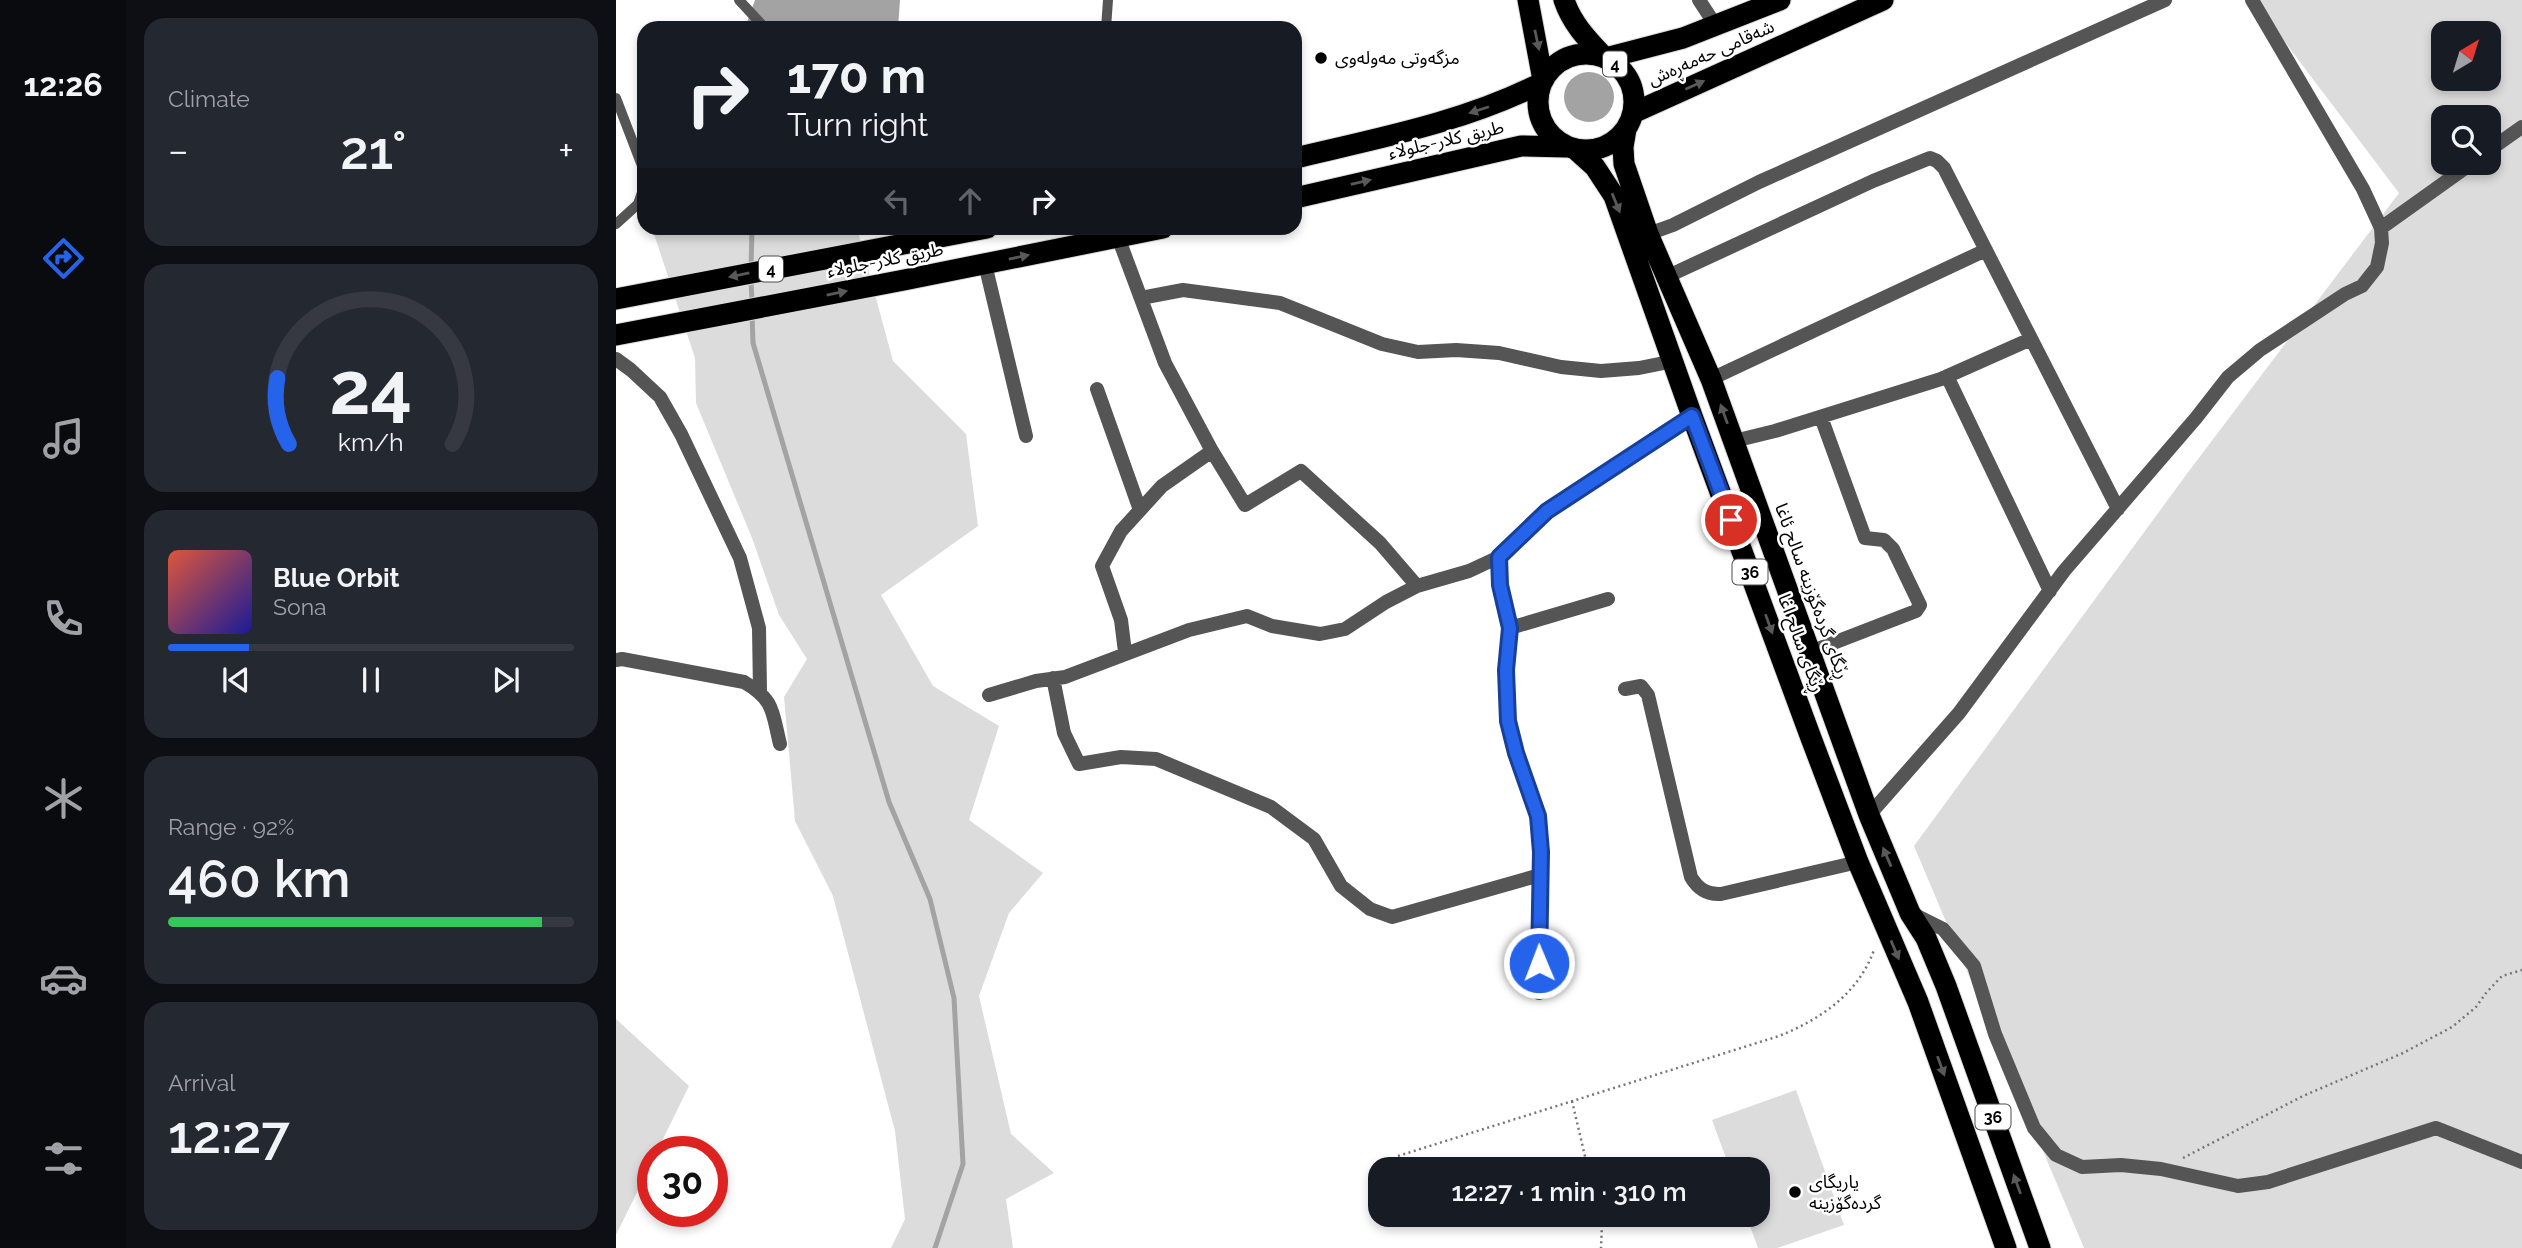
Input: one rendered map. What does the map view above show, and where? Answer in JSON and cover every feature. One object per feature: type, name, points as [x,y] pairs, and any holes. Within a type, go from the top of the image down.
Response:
[{"type":"highway","points":[[1528,0],[1542,81],[1538,95],[1541,120],[1556,140],[1572,148],[1599,149],[1609,144],[1630,121]]},
{"type":"highway","points":[[1564,0],[1569,15],[1581,32],[1605,58]]},
{"type":"highway","name":"شەقامی حەمەڕەش","points":[[1605,58],[1680,39],[1780,0]]},
{"type":"highway","name":"شەقامی حەمەڕەش","points":[[1630,121],[1883,0]]},
{"type":"highway","name":"4","points":[[1542,81],[1554,66],[1570,57],[1587,54],[1605,58],[1617,65],[1632,87],[1634,100],[1630,121]]},
{"type":"highway","name":"طريق كلار-جلولاء","points":[[1302,156],[1437,124],[1490,107],[1542,81]]},
{"type":"highway","name":"ڕێگای گردەگۆزینە سالح ئاغا","points":[[1630,121],[1623,147],[1624,164],[1648,234],[1711,379],[1869,816],[1910,913],[1926,938],[1946,986],[2040,1248]]},
{"type":"highway","name":"طريق كلار-جلولاء","points":[[1302,196],[1521,146],[1546,144],[1572,148]]},
{"type":"highway","name":"ڕێگای سالح اغا","points":[[1572,148],[1595,167],[1614,196],[1692,416],[1858,862],[1918,1002],[2006,1248]]},
{"type":"highway","name":"طريق كلار-جلولاء","points":[[616,299],[950,235]]},
{"type":"highway","name":"طريق كلار-جلولاء","points":[[616,335],[1128,235]]},
{"type":"highway","points":[[1884,924],[1910,913]]},
{"type":"street","points":[[1699,0],[1716,26]]},
{"type":"street","points":[[1648,234],[1673,225],[1759,183],[2165,0]]},
{"type":"street","points":[[1869,816],[1959,712],[2050,591],[2228,377],[2260,350],[2345,294],[2362,286],[2377,267],[2382,243],[2381,228],[2363,188],[2252,0]]},
{"type":"street","points":[[2501,142],[2522,127]]},
{"type":"street","points":[[1666,277],[1873,181],[1930,158],[1937,161],[1944,168],[2118,509]]},
{"type":"street","points":[[2381,228],[2455,175]]},
{"type":"street","points":[[1118,237],[1165,363],[1212,451],[1245,505],[1301,471],[1380,543],[1417,586]]},
{"type":"street","points":[[1711,379],[1986,250]]},
{"type":"street","points":[[985,264],[1026,436]]},
{"type":"street","points":[[1142,298],[1183,290],[1280,303],[1382,344],[1418,352],[1456,350],[1499,353],[1561,368],[1601,371],[1674,362]]},
{"type":"street","points":[[1734,441],[1821,417],[1947,376],[2031,339]]},
{"type":"street","points":[[616,359],[660,397],[681,434],[740,558],[759,628],[760,691]]},
{"type":"street","points":[[1947,376],[2050,591]]},
{"type":"street","points":[[1097,388],[1140,510]]},
{"type":"street","points":[[989,695],[1036,681],[1065,677],[1125,652],[1189,630],[1247,616],[1272,626],[1320,634],[1345,629],[1386,602],[1417,586],[1469,571],[1499,557],[1547,511],[1692,416]]},
{"type":"street","points":[[1810,652],[1916,611],[1920,605],[1893,549],[1884,540],[1865,538],[1821,417]]},
{"type":"street","points":[[1125,652],[1121,620],[1101,566],[1121,530],[1162,486],[1212,451]]},
{"type":"street","points":[[1499,557],[1500,585],[1510,628],[1506,670],[1508,721],[1538,816],[1539,993]]},
{"type":"street","points":[[1510,628],[1608,599]]},
{"type":"street","points":[[618,658],[744,682],[760,691],[769,701],[780,744]]},
{"type":"street","points":[[1053,678],[1064,733],[1080,764],[1121,757],[1156,759],[1271,807],[1314,839],[1341,886],[1370,909],[1392,917],[1540,875]]},
{"type":"street","points":[[1625,689],[1641,686],[1648,695],[1691,877],[1700,889],[1721,894],[1858,862]]},
{"type":"street","points":[[1910,913],[1943,929],[1974,966],[1995,1034],[2034,1128],[2056,1155],[2082,1167],[2121,1165],[2161,1169],[2238,1186],[2268,1182],[2436,1128],[2522,1162]]},
{"type":"lane","points":[[739,0],[758,21]]},
{"type":"lane","points":[[1106,21],[1108,0]]},
{"type":"lane","points":[[616,98],[637,153]]},
{"type":"lane","points":[[616,224],[637,205]]},
{"type":"path","points":[[1398,1156],[1779,1036],[1805,1025],[1829,1010],[1861,976],[1867,968],[1884,924]]},
{"type":"path","points":[[2161,1169],[2303,1096],[2403,1053],[2452,1027],[2476,1007],[2502,976],[2522,970]]},
{"type":"path","points":[[1572,1101],[1585,1157]]},
{"type":"path","points":[[1601,1248],[1602,1227]]},
{"type":"shaded area","points":[[755,0],[900,0],[898,21],[748,21]]},
{"type":"shaded area","points":[[2253,0],[2522,0],[2522,1248],[2084,1248],[1914,846],[2186,475],[2399,193]]},
{"type":"shaded area","points":[[1589,72],[1607,79],[1614,97],[1607,115],[1589,122],[1571,115],[1564,97],[1571,79]]},
{"type":"shaded area","points":[[654,235],[859,235],[893,361],[966,434],[978,526],[881,595],[933,686],[999,726],[969,820],[1043,873],[1009,913],[979,996],[1011,1134],[1054,1173],[1006,1199],[1013,1248],[891,1248],[905,1219],[895,1131],[833,896],[795,821],[784,697],[807,659],[779,615],[752,538],[696,403],[695,358]]},
{"type":"shaded area","points":[[616,1019],[689,1086],[664,1136],[637,1136],[637,1192],[616,1235]]},
{"type":"shaded area","name":"یاریگای گردەگۆزینە","points":[[1796,1090],[1844,1225],[1777,1248],[1758,1248],[1750,1227],[1770,1227],[1770,1157],[1726,1157],[1712,1120]]},
{"type":"waterway","points":[[751,269],[752,235]]},
{"type":"waterway","points":[[751,279],[752,304]]},
{"type":"waterway","points":[[752,314],[753,343],[889,802],[930,899],[954,998],[963,1164],[935,1248]]},
{"type":"place","name":"مزگەوتی مەولەوی","points":[[1321,58]]},
{"type":"place","name":"یاریگای گردەگۆزینە","points":[[1795,1192]]},
{"type":"route","points":[[1539,963],[1541,852],[1538,816],[1508,721],[1506,670],[1510,628],[1500,585],[1499,557],[1547,511],[1692,416],[1731,520]]}]
